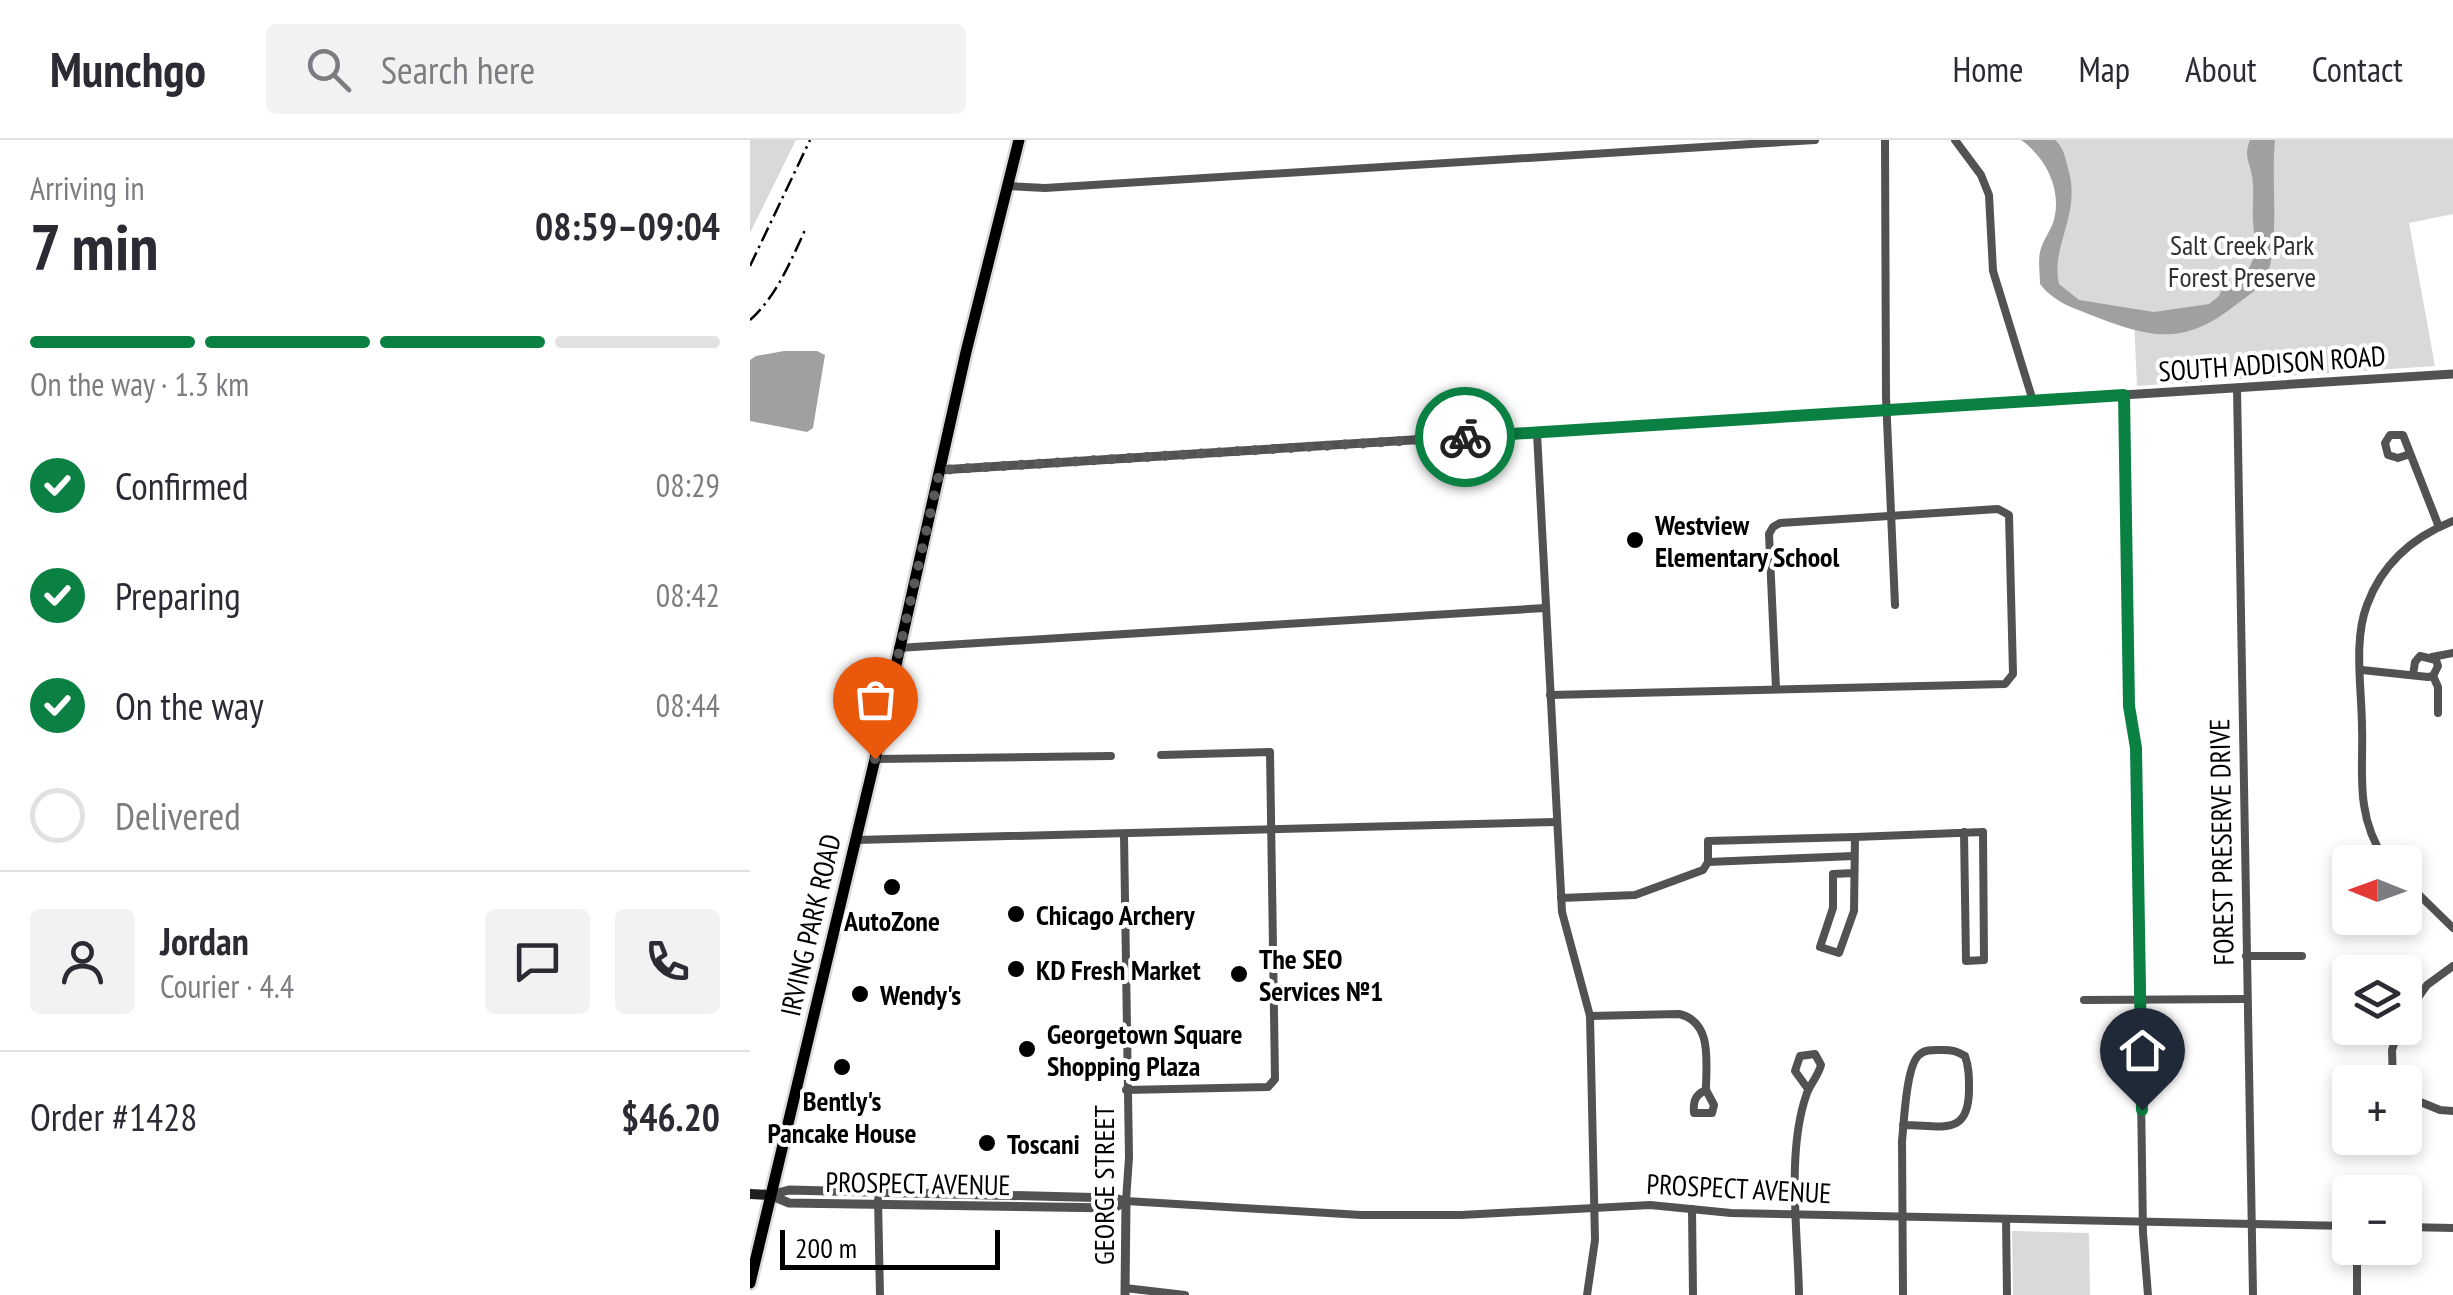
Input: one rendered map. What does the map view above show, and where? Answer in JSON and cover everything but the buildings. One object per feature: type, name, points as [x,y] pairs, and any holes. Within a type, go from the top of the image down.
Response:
[{"type":"main road","name":"IRVING PARK ROAD","points":[[750,1283],[1019,140]]},
{"type":"main road","name":"PROSPECT AVENUE","points":[[750,1194],[770,1195]]},
{"type":"street","points":[[1006,186],[1034,188],[1815,140]]},
{"type":"street","points":[[1884,140],[1886,411],[1894,605]]},
{"type":"street","points":[[1956,140],[1981,175],[1989,194],[1996,283],[2033,400]]},
{"type":"street","name":"SOUTH ADDISON ROAD","points":[[940,470],[2453,374]]},
{"type":"street","name":"FOREST PRESERVE DRIVE","points":[[2236,388],[2253,1295]]},
{"type":"street","points":[[2124,395],[2129,706],[2136,748],[2143,1222],[2148,1295]]},
{"type":"street","points":[[1538,433],[1562,912],[1590,1016],[1595,1240],[1587,1295]]},
{"type":"street","points":[[2410,454],[2438,527]]},
{"type":"street","points":[[1550,695],[1776,690],[2006,684],[2012,666],[2011,526],[2006,511],[1773,526],[1770,534],[1776,690]]},
{"type":"street","points":[[2376,845],[2364,804],[2364,615],[2376,586],[2395,558],[2438,527],[2453,521]]},
{"type":"street","points":[[898,648],[1545,608]]},
{"type":"street","points":[[2414,675],[2420,656],[2453,654]]},
{"type":"street","points":[[2432,656],[2438,666],[2434,676],[2438,713]]},
{"type":"street","points":[[2362,670],[2434,676]]},
{"type":"street","points":[[1126,1090],[1273,1084],[1270,752],[1160,754]]},
{"type":"street","points":[[875,759],[1111,756]]},
{"type":"street","points":[[856,840],[1556,822]]},
{"type":"street","points":[[1561,898],[1635,896],[1703,870],[1708,862],[1708,841],[1855,837],[1964,832],[1983,832],[1984,960],[1966,961],[1964,832]]},
{"type":"street","name":"GEORGE STREET","points":[[1124,835],[1129,1158],[1125,1292]]},
{"type":"street","points":[[1854,873],[1833,874],[1833,908],[1820,946],[1839,954],[1854,911],[1855,837]]},
{"type":"street","points":[[1708,862],[1854,856]]},
{"type":"street","points":[[2422,898],[2453,928]]},
{"type":"street","points":[[2246,956],[2302,956]]},
{"type":"street","points":[[2422,992],[2453,966]]},
{"type":"street","points":[[2084,1000],[2245,999]]},
{"type":"street","points":[[1590,1016],[1691,1017],[1704,1033],[1706,1090]]},
{"type":"street","points":[[1903,1126],[1954,1124],[1964,1119],[1968,1108],[1965,1056],[1951,1050],[1930,1050],[1918,1055],[1908,1088],[1903,1126],[1904,1295]]},
{"type":"street","points":[[1798,1295],[1800,1130],[1808,1090],[1818,1078],[1821,1065],[1816,1054],[1800,1056],[1795,1071],[1808,1090]]},
{"type":"street","points":[[2422,1104],[2453,1110]]},
{"type":"street","name":"PROSPECT AVENUE","points":[[770,1195],[789,1190],[1114,1198],[1126,1202],[1361,1215],[1595,1210],[1650,1205],[1902,1218],[2332,1226]]},
{"type":"street","points":[[877,1193],[880,1295]]},
{"type":"street","name":"PROSPECT AVENUE","points":[[770,1195],[789,1203],[879,1205],[1114,1208],[1126,1202]]},
{"type":"street","points":[[1692,1209],[1692,1295]]},
{"type":"street","points":[[2006,1219],[2007,1295]]},
{"type":"street","points":[[2422,1227],[2453,1228]]},
{"type":"street","points":[[2357,1265],[2357,1295]]},
{"type":"street","points":[[1125,1292],[1185,1295]]},
{"type":"green space","points":[[750,140],[796,140],[750,233]]},
{"type":"green space","name":"Salt Creek Park Forest Preserve","points":[[2037,140],[2453,140],[2453,214],[2409,223],[2435,366],[2137,386],[2134,320],[2066,300],[2049,273],[2065,189]]},
{"type":"green space","points":[[2012,1231],[2089,1233],[2090,1295],[2013,1295]]},
{"type":"shaded area","points":[[2021,140],[2055,140],[2066,160],[2071,201],[2059,256],[2059,284],[2079,300],[2154,312],[2209,304],[2223,286],[2249,268],[2254,242],[2253,183],[2247,148],[2250,140],[2275,140],[2274,240],[2263,282],[2215,320],[2180,333],[2130,329],[2063,303],[2040,284],[2040,252],[2056,211],[2054,188],[2045,166]]},
{"type":"shaded area","points":[[784,351],[817,351],[825,355],[813,428],[807,432],[750,421],[750,360]]},
{"type":"railway","points":[[750,266],[810,140]]},
{"type":"railway","points":[[750,320],[776,289],[806,228]]},
{"type":"way so far","points":[[875,759],[940,470],[1465,437]]},
{"type":"place","name":"Westview Elementary School","points":[[1635,540]]},
{"type":"place","name":"AutoZone","points":[[892,887]]},
{"type":"place","name":"Chicago Archery","points":[[1016,914]]},
{"type":"place","name":"KD Fresh Market","points":[[1016,969]]},
{"type":"place","name":"The SEO Services №1","points":[[1239,974]]},
{"type":"place","name":"Wendy's","points":[[860,994]]},
{"type":"place","name":"Georgetown Square Shopping Plaza","points":[[1027,1049]]},
{"type":"place","name":"Bently's Pancake House","points":[[842,1067]]},
{"type":"place","name":"Toscani","points":[[987,1143]]},
{"type":"route","points":[[1465,437],[2124,395],[2129,706],[2136,748],[2142,1110]]}]
